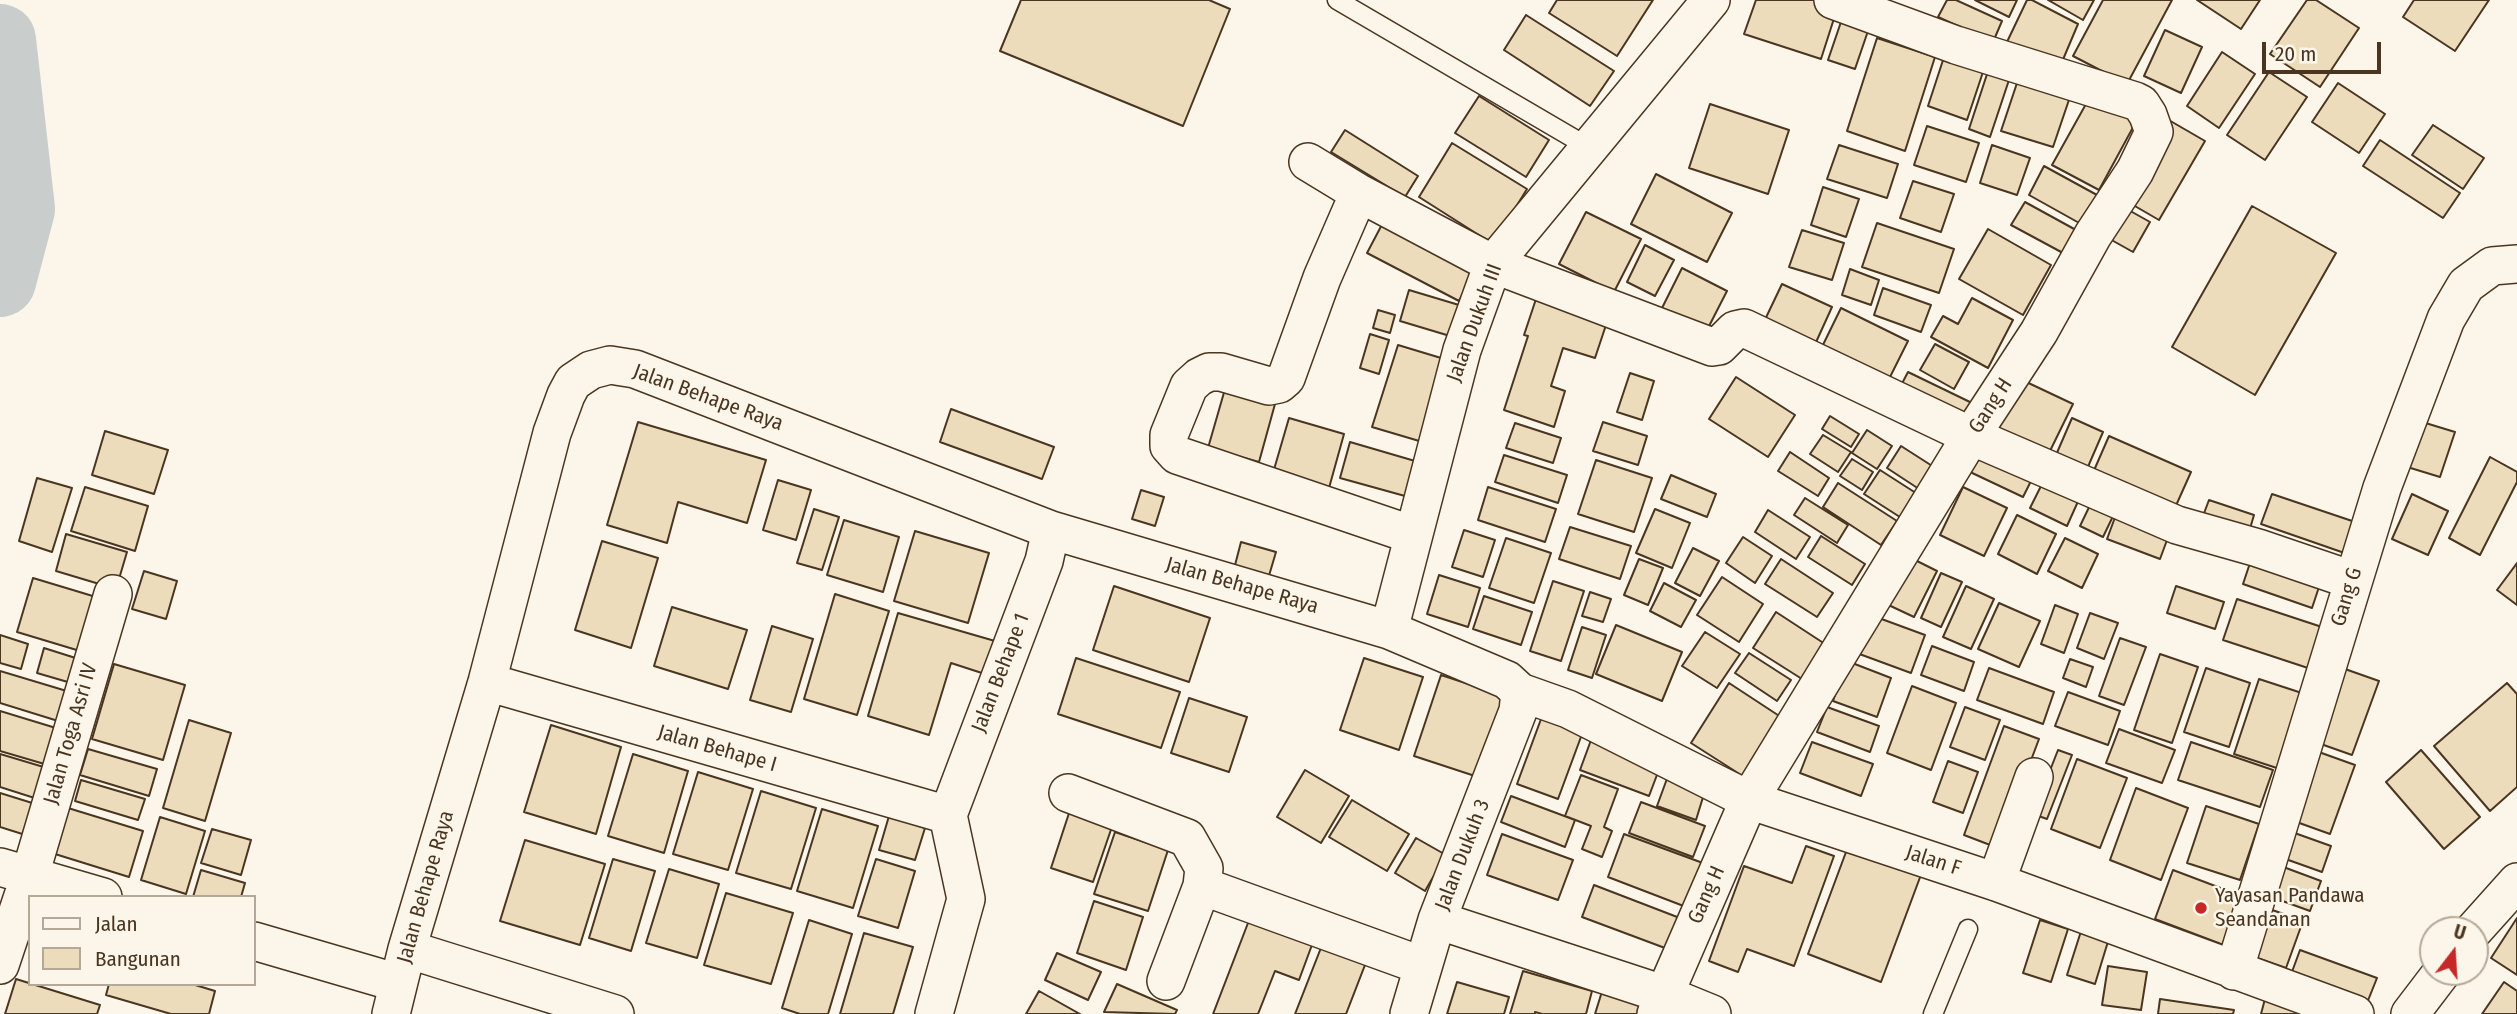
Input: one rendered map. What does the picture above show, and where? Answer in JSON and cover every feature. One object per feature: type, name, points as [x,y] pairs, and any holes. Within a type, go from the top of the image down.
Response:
[{"type":"street","name":"Jalan Dukuh III","points":[[1389,630],[1462,350],[1493,264],[1711,0]]},
{"type":"street","name":"Gang H","points":[[1660,1004],[1749,800],[1971,436],[2039,332],[2092,235],[2135,170],[2154,132],[2141,104],[1956,45],[1833,0]]},
{"type":"street","points":[[1308,162],[1359,193],[1493,264],[1712,347],[1719,346],[1735,330],[1744,328],[1971,436],[2177,525],[2258,548],[2352,580]]},
{"type":"street","points":[[1359,193],[1322,278],[1286,378],[1279,384],[1269,386],[1221,372],[1209,372],[1199,377],[1189,386],[1169,435],[1169,446],[1177,455],[1413,535]]},
{"type":"street","name":"Gang G","points":[[2234,971],[2352,580],[2382,488],[2446,319],[2466,285],[2492,267],[2517,264]]},
{"type":"street","name":"Jalan Behape Raya","points":[[399,982],[487,682],[552,433],[573,382],[591,370],[610,365],[635,369],[1051,530],[1389,630]]},
{"type":"street","name":"Jalan Behape 1","points":[[948,815],[1044,561],[1051,530]]},
{"type":"street","name":"Jalan Toga Asri IV","points":[[0,965],[15,871],[113,594]]},
{"type":"street","points":[[1389,630],[1507,680],[1520,692]]},
{"type":"street","name":"Jalan Behape I","points":[[487,682],[948,815]]},
{"type":"street","name":"Jalan F","points":[[1520,692],[1568,709],[1749,800],[1996,883],[2355,1014]]},
{"type":"street","name":"Jalan Dukuh 3","points":[[1520,692],[1518,711],[1437,920],[1660,1004],[1712,1014]]},
{"type":"street","points":[[1996,883],[2034,777]]},
{"type":"street","points":[[1068,793],[1186,838],[1204,868],[1202,886],[1166,981]]},
{"type":"street","points":[[934,1014],[966,899],[948,815]]},
{"type":"street","points":[[15,871],[96,895]]},
{"type":"street","points":[[2487,916],[2517,882]]},
{"type":"street","points":[[1202,886],[1423,966]]},
{"type":"street","points":[[1409,1014],[1437,920]]},
{"type":"street","points":[[256,942],[399,982],[615,1014]]},
{"type":"street","points":[[2420,1010],[2434,986]]},
{"type":"lane","points":[[1337,0],[1590,148]]},
{"type":"lane","points":[[1933,1014],[1968,929]]},
{"type":"building","points":[[1021,0],[1209,0],[1230,9],[1183,126],[1000,51]]},
{"type":"building","points":[[1557,0],[1653,0],[1617,56],[1549,13]]},
{"type":"building","points":[[1756,0],[1819,0],[1838,6],[1821,59],[1744,34]]},
{"type":"building","points":[[1947,0],[1956,0],[2002,21],[1993,42],[1938,17]]},
{"type":"building","points":[[1975,0],[2017,0],[2009,17]]},
{"type":"building","points":[[2027,0],[2032,0],[2078,24],[2059,69],[2006,44]]},
{"type":"building","points":[[2048,0],[2094,0],[2083,20]]},
{"type":"building","points":[[2103,0],[2172,0],[2127,84],[2073,56]]},
{"type":"building","points":[[2197,0],[2260,0],[2241,29]]},
{"type":"building","points":[[2307,0],[2316,0],[2359,28],[2320,87],[2270,54]]},
{"type":"building","points":[[2414,0],[2489,0],[2455,51],[2403,17]]},
{"type":"building","points":[[1526,15],[1614,71],[1590,106],[1504,50]]},
{"type":"building","points":[[1842,19],[1869,28],[1855,69],[1828,60]]},
{"type":"building","points":[[2165,30],[2202,47],[2181,93],[2144,76]]},
{"type":"building","points":[[1877,38],[1935,57],[1905,151],[1847,131]]},
{"type":"building","points":[[1946,51],[1986,63],[1967,120],[1928,106]]},
{"type":"building","points":[[2222,52],[2255,74],[2219,128],[2187,106]]},
{"type":"building","points":[[1990,65],[2012,71],[1990,137],[1969,129]]},
{"type":"building","points":[[2021,71],[2073,88],[2053,147],[2001,131]]},
{"type":"building","points":[[2269,72],[2307,97],[2265,160],[2227,135]]},
{"type":"building","points":[[2338,83],[2385,114],[2359,153],[2312,122]]},
{"type":"building","points":[[2091,95],[2137,120],[2099,190],[2052,165]]},
{"type":"building","points":[[1479,96],[1549,140],[1526,177],[1455,133]]},
{"type":"building","points":[[1710,104],[1789,130],[1768,194],[1689,168]]},
{"type":"building","points":[[2167,119],[2205,141],[2159,220],[2121,198]]},
{"type":"building","points":[[2433,125],[2484,158],[2463,189],[2412,155]]},
{"type":"building","points":[[1927,126],[1979,143],[1966,182],[1914,165]]},
{"type":"building","points":[[1345,130],[1418,176],[1405,197],[1331,152]]},
{"type":"building","points":[[2380,140],[2460,193],[2443,218],[2363,166]]},
{"type":"building","points":[[1452,143],[1527,189],[1493,244],[1419,197]]},
{"type":"building","points":[[1839,145],[1898,164],[1887,198],[1827,179]]},
{"type":"building","points":[[1992,145],[2030,158],[2017,195],[1980,183]]},
{"type":"building","points":[[2044,166],[2097,195],[2081,224],[2029,195]]},
{"type":"building","points":[[1656,174],[1732,213],[1707,262],[1631,224]]},
{"type":"building","points":[[1913,181],[1954,194],[1941,232],[1900,218]]},
{"type":"building","points":[[1823,187],[1859,199],[1846,237],[1811,225]]},
{"type":"building","points":[[2025,202],[2076,230],[2063,253],[2011,225]]},
{"type":"building","points":[[2116,203],[2150,222],[2133,252],[2099,233]]},
{"type":"building","points":[[2252,206],[2336,253],[2255,395],[2172,347]]},
{"type":"building","points":[[1586,212],[1641,239],[1614,292],[1559,264]]},
{"type":"building","points":[[1387,215],[1479,263],[1459,301],[1367,253]]},
{"type":"building","points":[[1877,223],[1954,249],[1939,293],[1862,267]]},
{"type":"building","points":[[1988,229],[2051,265],[2023,315],[1959,279]]},
{"type":"building","points":[[1802,230],[1844,243],[1832,280],[1789,267]]},
{"type":"building","points":[[1645,245],[1674,260],[1655,296],[1627,282]]},
{"type":"building","points":[[1682,268],[1727,291],[1706,332],[1661,310]]},
{"type":"building","points":[[1850,269],[1879,280],[1871,305],[1842,295]]},
{"type":"building","points":[[1782,284],[1832,307],[1812,351],[1761,328]]},
{"type":"building","points":[[1883,288],[1931,305],[1921,332],[1874,315]]},
{"type":"building","points":[[1409,290],[1459,305],[1450,336],[1400,321]]},
{"type":"building","points":[[1972,298],[2013,320],[1988,368],[1931,337],[1943,316],[1958,324]]},
{"type":"building","points":[[1536,299],[1607,322],[1595,358],[1563,348],[1551,386],[1565,391],[1554,427],[1504,410],[1528,336],[1524,335]]},
{"type":"building","points":[[1841,308],[1908,341],[1886,385],[1819,353]]},
{"type":"building","points":[[1378,310],[1395,315],[1390,333],[1373,328]]},
{"type":"building","points":[[1370,334],[1389,340],[1379,374],[1360,368]]},
{"type":"building","points":[[1935,344],[1969,362],[1954,389],[1920,370]]},
{"type":"building","points":[[1398,345],[1451,361],[1426,443],[1372,427]]},
{"type":"building","points":[[1908,372],[1972,403],[1960,427],[1896,395]]},
{"type":"building","points":[[1630,373],[1654,381],[1642,420],[1617,412]]},
{"type":"building","points":[[1736,377],[1795,415],[1768,457],[1709,419]]},
{"type":"building","points":[[2020,379],[2073,404],[2049,453],[1996,427]]},
{"type":"building","points":[[1225,389],[1275,404],[1259,462],[1208,448]]},
{"type":"building","points":[[951,409],[1054,447],[1042,479],[940,442]]},
{"type":"building","points":[[1830,416],[1859,434],[1851,447],[1822,429]]},
{"type":"building","points":[[1289,418],[1344,434],[1329,488],[1273,473]]},
{"type":"building","points":[[2072,418],[2103,432],[2087,469],[2056,455]]},
{"type":"building","points":[[2419,421],[2455,432],[2440,477],[2404,466]]},
{"type":"building","points":[[638,422],[766,460],[747,523],[678,502],[667,543],[607,525]]},
{"type":"building","points":[[1603,422],[1647,436],[1638,465],[1593,451]]},
{"type":"building","points":[[1515,423],[1561,438],[1553,463],[1506,448]]},
{"type":"building","points":[[1867,430],[1892,446],[1877,469],[1852,453]]},
{"type":"building","points":[[105,431],[168,450],[154,494],[92,475]]},
{"type":"building","points":[[1823,435],[1851,452],[1838,472],[1810,454]]},
{"type":"building","points":[[2109,436],[2191,472],[2174,510],[2092,475]]},
{"type":"building","points":[[1350,442],[1415,461],[1405,496],[1340,478]]},
{"type":"building","points":[[1981,445],[2036,471],[2023,497],[1968,471]]},
{"type":"building","points":[[1901,446],[1937,469],[1922,491],[1887,468]]},
{"type":"building","points":[[1790,452],[1829,478],[1818,496],[1778,471]]},
{"type":"building","points":[[1504,455],[1567,475],[1558,503],[1495,482]]},
{"type":"building","points":[[2490,457],[2517,472],[2517,482],[2480,555],[2449,538]]},
{"type":"building","points":[[1852,459],[1873,472],[1862,490],[1840,476]]},
{"type":"building","points":[[1596,460],[1652,478],[1634,532],[1578,514]]},
{"type":"building","points":[[1880,470],[1919,495],[1903,519],[1864,494]]},
{"type":"building","points":[[1671,475],[1716,494],[1707,517],[1661,499]]},
{"type":"building","points":[[37,478],[72,488],[52,552],[19,541]]},
{"type":"building","points":[[778,480],[811,490],[796,540],[763,530]]},
{"type":"building","points":[[2044,480],[2080,497],[2067,526],[2030,508]]},
{"type":"building","points":[[1838,483],[1897,521],[1881,545],[1823,507]]},
{"type":"building","points":[[85,487],[148,506],[135,551],[71,531]]},
{"type":"building","points":[[1488,487],[1556,509],[1545,542],[1478,520]]},
{"type":"building","points":[[1963,487],[2007,508],[1984,556],[1940,535]]},
{"type":"building","points":[[1141,490],[1164,497],[1155,526],[1132,519]]},
{"type":"building","points":[[2272,494],[2367,526],[2356,557],[2261,524]]},
{"type":"building","points":[[2412,494],[2448,511],[2428,555],[2392,539]]},
{"type":"building","points":[[1805,498],[1848,525],[1837,543],[1794,515]]},
{"type":"building","points":[[2093,499],[2116,510],[2103,537],[2080,526]]},
{"type":"building","points":[[2209,500],[2254,515],[2249,532],[2203,516]]},
{"type":"building","points":[[814,509],[839,517],[822,570],[797,563]]},
{"type":"building","points":[[1655,509],[1690,523],[1672,568],[1636,553]]},
{"type":"building","points":[[1768,510],[1810,537],[1796,559],[1755,532]]},
{"type":"building","points":[[2117,512],[2170,532],[2160,559],[2107,539]]},
{"type":"building","points":[[2017,515],[2056,534],[2037,574],[1998,554]]},
{"type":"building","points":[[844,520],[899,537],[883,592],[827,575]]},
{"type":"building","points":[[1570,527],[1631,546],[1620,579],[1559,559]]},
{"type":"building","points":[[1464,530],[1495,540],[1483,577],[1452,567]]},
{"type":"building","points":[[915,531],[989,553],[968,623],[894,601]]},
{"type":"building","points":[[66,534],[127,552],[116,589],[56,571]]},
{"type":"building","points":[[1821,536],[1865,564],[1852,585],[1808,557]]},
{"type":"building","points":[[1743,537],[1772,556],[1755,583],[1726,563]]},
{"type":"building","points":[[1506,538],[1551,553],[1534,603],[1489,588]]},
{"type":"building","points":[[2065,538],[2098,554],[2082,588],[2048,571]]},
{"type":"building","points":[[602,541],[658,558],[631,648],[575,630]]},
{"type":"building","points":[[1241,542],[1276,552],[1268,579],[1234,569]]},
{"type":"building","points":[[1693,548],[1719,561],[1700,596],[1675,583]]},
{"type":"building","points":[[1903,554],[1937,571],[1914,617],[1880,601]]},
{"type":"building","points":[[2253,554],[2322,578],[2312,608],[2243,584]]},
{"type":"building","points":[[1639,559],[1663,568],[1648,605],[1624,595]]},
{"type":"building","points":[[1781,559],[1833,593],[1817,617],[1765,584]]},
{"type":"building","points":[[2517,563],[2517,605],[2497,590]]},
{"type":"building","points":[[144,571],[177,581],[166,619],[132,609]]},
{"type":"building","points":[[1941,573],[1962,582],[1941,627],[1921,618]]},
{"type":"building","points":[[1439,575],[1480,588],[1468,627],[1427,614]]},
{"type":"building","points":[[1722,577],[1763,604],[1739,642],[1697,615]]},
{"type":"building","points":[[33,578],[106,600],[90,654],[17,632]]},
{"type":"building","points":[[1553,581],[1584,591],[1561,661],[1530,651]]},
{"type":"building","points":[[1664,583],[1696,600],[1681,627],[1650,611]]},
{"type":"building","points":[[1114,586],[1210,618],[1189,682],[1093,650]]},
{"type":"building","points":[[1966,586],[1994,599],[1971,649],[1943,637]]},
{"type":"building","points":[[2176,586],[2224,602],[2215,629],[2167,613]]},
{"type":"building","points":[[1590,592],[1611,599],[1603,622],[1582,616]]},
{"type":"building","points":[[835,594],[889,611],[857,715],[804,699]]},
{"type":"building","points":[[1484,596],[1532,612],[1521,645],[1473,629]]},
{"type":"building","points":[[2237,599],[2328,629],[2314,670],[2223,640]]},
{"type":"building","points":[[1999,603],[2040,621],[2019,667],[1978,649]]},
{"type":"building","points":[[2055,605],[2078,614],[2064,653],[2041,644]]},
{"type":"building","points":[[672,607],[747,630],[728,689],[654,666]]},
{"type":"building","points":[[1776,612],[1825,644],[1802,679],[1753,648]]},
{"type":"building","points":[[898,613],[995,641],[985,674],[951,663],[929,735],[868,716]]},
{"type":"building","points":[[2090,613],[2118,623],[2104,659],[2077,648]]},
{"type":"building","points":[[1868,614],[1925,635],[1911,673],[1854,652]]},
{"type":"building","points":[[1616,625],[1682,652],[1662,701],[1596,674]]},
{"type":"building","points":[[772,626],[813,639],[791,712],[750,700]]},
{"type":"building","points":[[1582,627],[1606,635],[1592,678],[1568,670]]},
{"type":"building","points":[[1705,632],[1740,654],[1717,688],[1682,666]]},
{"type":"building","points":[[0,635],[28,644],[21,669],[0,663]]},
{"type":"building","points":[[2120,638],[2146,647],[2124,705],[2099,696]]},
{"type":"building","points":[[1932,646],[1974,662],[1964,691],[1921,675]]},
{"type":"building","points":[[44,648],[85,661],[78,685],[37,673]]},
{"type":"building","points":[[1749,653],[1791,680],[1777,701],[1735,673]]},
{"type":"building","points":[[2160,654],[2198,667],[2172,743],[2134,730]]},
{"type":"building","points":[[1076,658],[1180,692],[1161,748],[1058,714]]},
{"type":"building","points":[[1364,658],[1423,677],[1399,750],[1340,730]]},
{"type":"building","points":[[2070,659],[2093,667],[2086,687],[2063,678]]},
{"type":"building","points":[[1847,661],[1891,678],[1877,717],[1833,701]]},
{"type":"building","points":[[114,664],[185,685],[163,760],[92,739]]},
{"type":"building","points":[[1989,668],[2054,692],[2043,724],[1977,700]]},
{"type":"building","points":[[2206,668],[2250,683],[2229,747],[2184,732]]},
{"type":"building","points":[[2345,669],[2379,681],[2352,755],[2318,743]]},
{"type":"building","points":[[0,671],[80,695],[71,725],[0,703]]},
{"type":"building","points":[[1441,675],[1505,696],[1478,777],[1414,756]]},
{"type":"building","points":[[2259,679],[2311,696],[2286,771],[2234,754]]},
{"type":"building","points":[[1729,683],[1790,723],[1752,782],[1691,743]]},
{"type":"building","points":[[2507,683],[2517,694],[2517,787],[2490,811],[2434,746]]},
{"type":"building","points":[[1912,686],[1956,703],[1931,770],[1887,753]]},
{"type":"building","points":[[2068,692],[2120,711],[2108,745],[2055,726]]},
{"type":"building","points":[[1189,698],[1247,717],[1229,772],[1171,753]]},
{"type":"building","points":[[1827,707],[1879,726],[1870,752],[1817,732]]},
{"type":"building","points":[[1965,707],[2000,720],[1985,760],[1950,747]]},
{"type":"building","points":[[0,711],[69,732],[58,768],[0,751]]},
{"type":"building","points":[[1544,711],[1585,726],[1558,799],[1517,784]]},
{"type":"building","points":[[189,720],[231,733],[205,821],[163,808]]},
{"type":"building","points":[[551,725],[621,747],[596,834],[524,812]]},
{"type":"building","points":[[2004,726],[2039,739],[1998,848],[1964,835]]},
{"type":"building","points":[[2119,729],[2175,750],[2162,783],[2106,763]]},
{"type":"building","points":[[1594,732],[1663,759],[1649,796],[1580,770]]},
{"type":"building","points":[[1812,742],[1873,764],[1861,796],[1800,773]]},
{"type":"building","points":[[2191,742],[2273,770],[2260,807],[2178,780]]},
{"type":"building","points":[[88,749],[157,769],[149,796],[80,775]]},
{"type":"building","points":[[2058,750],[2072,755],[2047,819],[2033,814]]},
{"type":"building","points":[[2421,750],[2480,817],[2444,849],[2386,782]]},
{"type":"building","points":[[2316,751],[2355,765],[2330,834],[2291,820]]},
{"type":"building","points":[[0,754],[57,771],[47,802],[0,787]]},
{"type":"building","points":[[633,754],[688,771],[664,853],[608,836]]},
{"type":"building","points":[[2077,759],[2127,778],[2100,848],[2051,829]]},
{"type":"building","points":[[1948,761],[1978,772],[1963,813],[1933,802]]},
{"type":"building","points":[[1672,765],[1708,781],[1696,820],[1657,806]]},
{"type":"building","points":[[1305,770],[1349,796],[1321,843],[1277,817]]},
{"type":"building","points":[[698,772],[753,789],[728,870],[673,854]]},
{"type":"building","points":[[1581,775],[1618,789],[1604,827],[1612,831],[1602,857],[1582,849],[1591,826],[1565,816]]},
{"type":"building","points":[[81,780],[145,799],[138,820],[75,801]]},
{"type":"building","points":[[2136,788],[2188,808],[2161,880],[2110,860]]},
{"type":"building","points":[[761,791],[816,808],[791,889],[736,873]]},
{"type":"building","points":[[0,793],[45,807],[35,838],[0,827]]},
{"type":"building","points":[[1511,796],[1575,820],[1565,847],[1501,822]]},
{"type":"building","points":[[1352,800],[1409,834],[1387,871],[1329,837]]},
{"type":"building","points":[[1641,802],[1705,826],[1693,857],[1629,833]]},
{"type":"building","points":[[1072,804],[1115,818],[1093,882],[1051,868]]},
{"type":"building","points":[[2206,806],[2259,824],[2240,880],[2187,863]]},
{"type":"building","points":[[68,808],[143,831],[129,877],[55,854]]},
{"type":"building","points":[[822,809],[878,826],[853,908],[797,891]]},
{"type":"building","points":[[889,816],[925,828],[915,860],[879,850]]},
{"type":"building","points":[[160,817],[205,831],[186,894],[141,880]]},
{"type":"building","points":[[212,829],[251,840],[241,875],[201,863]]},
{"type":"building","points":[[2289,831],[2331,846],[2322,872],[2280,857]]},
{"type":"building","points":[[1115,832],[1168,850],[1148,911],[1094,894]]},
{"type":"building","points":[[1502,834],[1573,860],[1558,900],[1487,875]]},
{"type":"building","points":[[1624,834],[1711,866],[1694,910],[1608,877]]},
{"type":"building","points":[[1416,838],[1446,855],[1425,891],[1395,873]]},
{"type":"building","points":[[525,840],[605,864],[580,945],[500,921]]},
{"type":"building","points":[[1849,844],[1922,872],[1881,982],[1808,954]]},
{"type":"building","points":[[1806,846],[1834,856],[1794,966],[1747,949],[1738,972],[1709,961],[1744,866],[1792,883]]},
{"type":"building","points":[[613,859],[655,871],[631,951],[589,938]]},
{"type":"building","points":[[876,859],[915,871],[898,928],[858,916]]},
{"type":"building","points":[[2278,865],[2321,881],[2310,911],[2266,895]]},
{"type":"building","points":[[669,869],[719,884],[697,958],[646,943]]},
{"type":"building","points":[[201,870],[245,883],[242,895],[194,895]]},
{"type":"building","name":"Yayasan Pandawa Seandanan","points":[[2173,870],[2247,898],[2229,947],[2155,919]]},
{"type":"building","points":[[1594,885],[1685,920],[1673,951],[1582,917]]},
{"type":"building","points":[[726,893],[793,913],[771,984],[704,965]]},
{"type":"building","points":[[1094,901],[1143,917],[1126,970],[1077,953]]},
{"type":"building","points":[[2264,907],[2303,921],[2286,968],[2246,954]]},
{"type":"building","points":[[1253,910],[1316,934],[1299,980],[1275,971],[1258,1014],[1213,1014]]},
{"type":"building","points":[[2517,918],[2517,975],[2491,958]]},
{"type":"building","points":[[809,920],[852,934],[828,1014],[800,1014],[782,1008]]},
{"type":"building","points":[[2040,920],[2068,929],[2051,982],[2023,973]]},
{"type":"building","points":[[2083,925],[2110,935],[2095,984],[2067,975]]},
{"type":"building","points":[[864,933],[913,947],[893,1014],[840,1014]]},
{"type":"building","points":[[1326,935],[1370,952],[1346,1014],[1295,1014]]},
{"type":"building","points":[[2300,950],[2377,978],[2365,1008],[2289,980]]},
{"type":"building","points":[[1057,953],[1101,972],[1088,1000],[1045,980]]},
{"type":"building","points":[[2108,966],[2147,972],[2141,1010],[2102,1005]]},
{"type":"building","points":[[1523,971],[1592,991],[1586,1014],[1510,1014]]},
{"type":"building","points":[[16,979],[28,983],[28,986],[39,986],[100,1005],[97,1014],[5,1014]]},
{"type":"building","points":[[1457,982],[1509,997],[1504,1014],[1447,1014]]},
{"type":"building","points":[[2504,982],[2517,991],[2517,1014],[2482,1014]]},
{"type":"building","points":[[1117,984],[1177,1010],[1175,1014],[1104,1012]]},
{"type":"building","points":[[1604,985],[1656,1001],[1652,1014],[1595,1014]]},
{"type":"building","points":[[108,986],[199,986],[215,991],[209,1014],[171,1014],[106,995]]},
{"type":"building","points":[[1039,991],[1080,1014],[1026,1014]]},
{"type":"building","points":[[2266,995],[2298,1005],[2296,1014],[2261,1014]]},
{"type":"building","points":[[2160,999],[2234,1010],[2233,1014],[2158,1014]]},
{"type":"waterway","points":[[0,40],[19,209],[0,281]]},
{"type":"place","name":"Yayasan Pandawa Seandanan","points":[[2201,908]]}]
